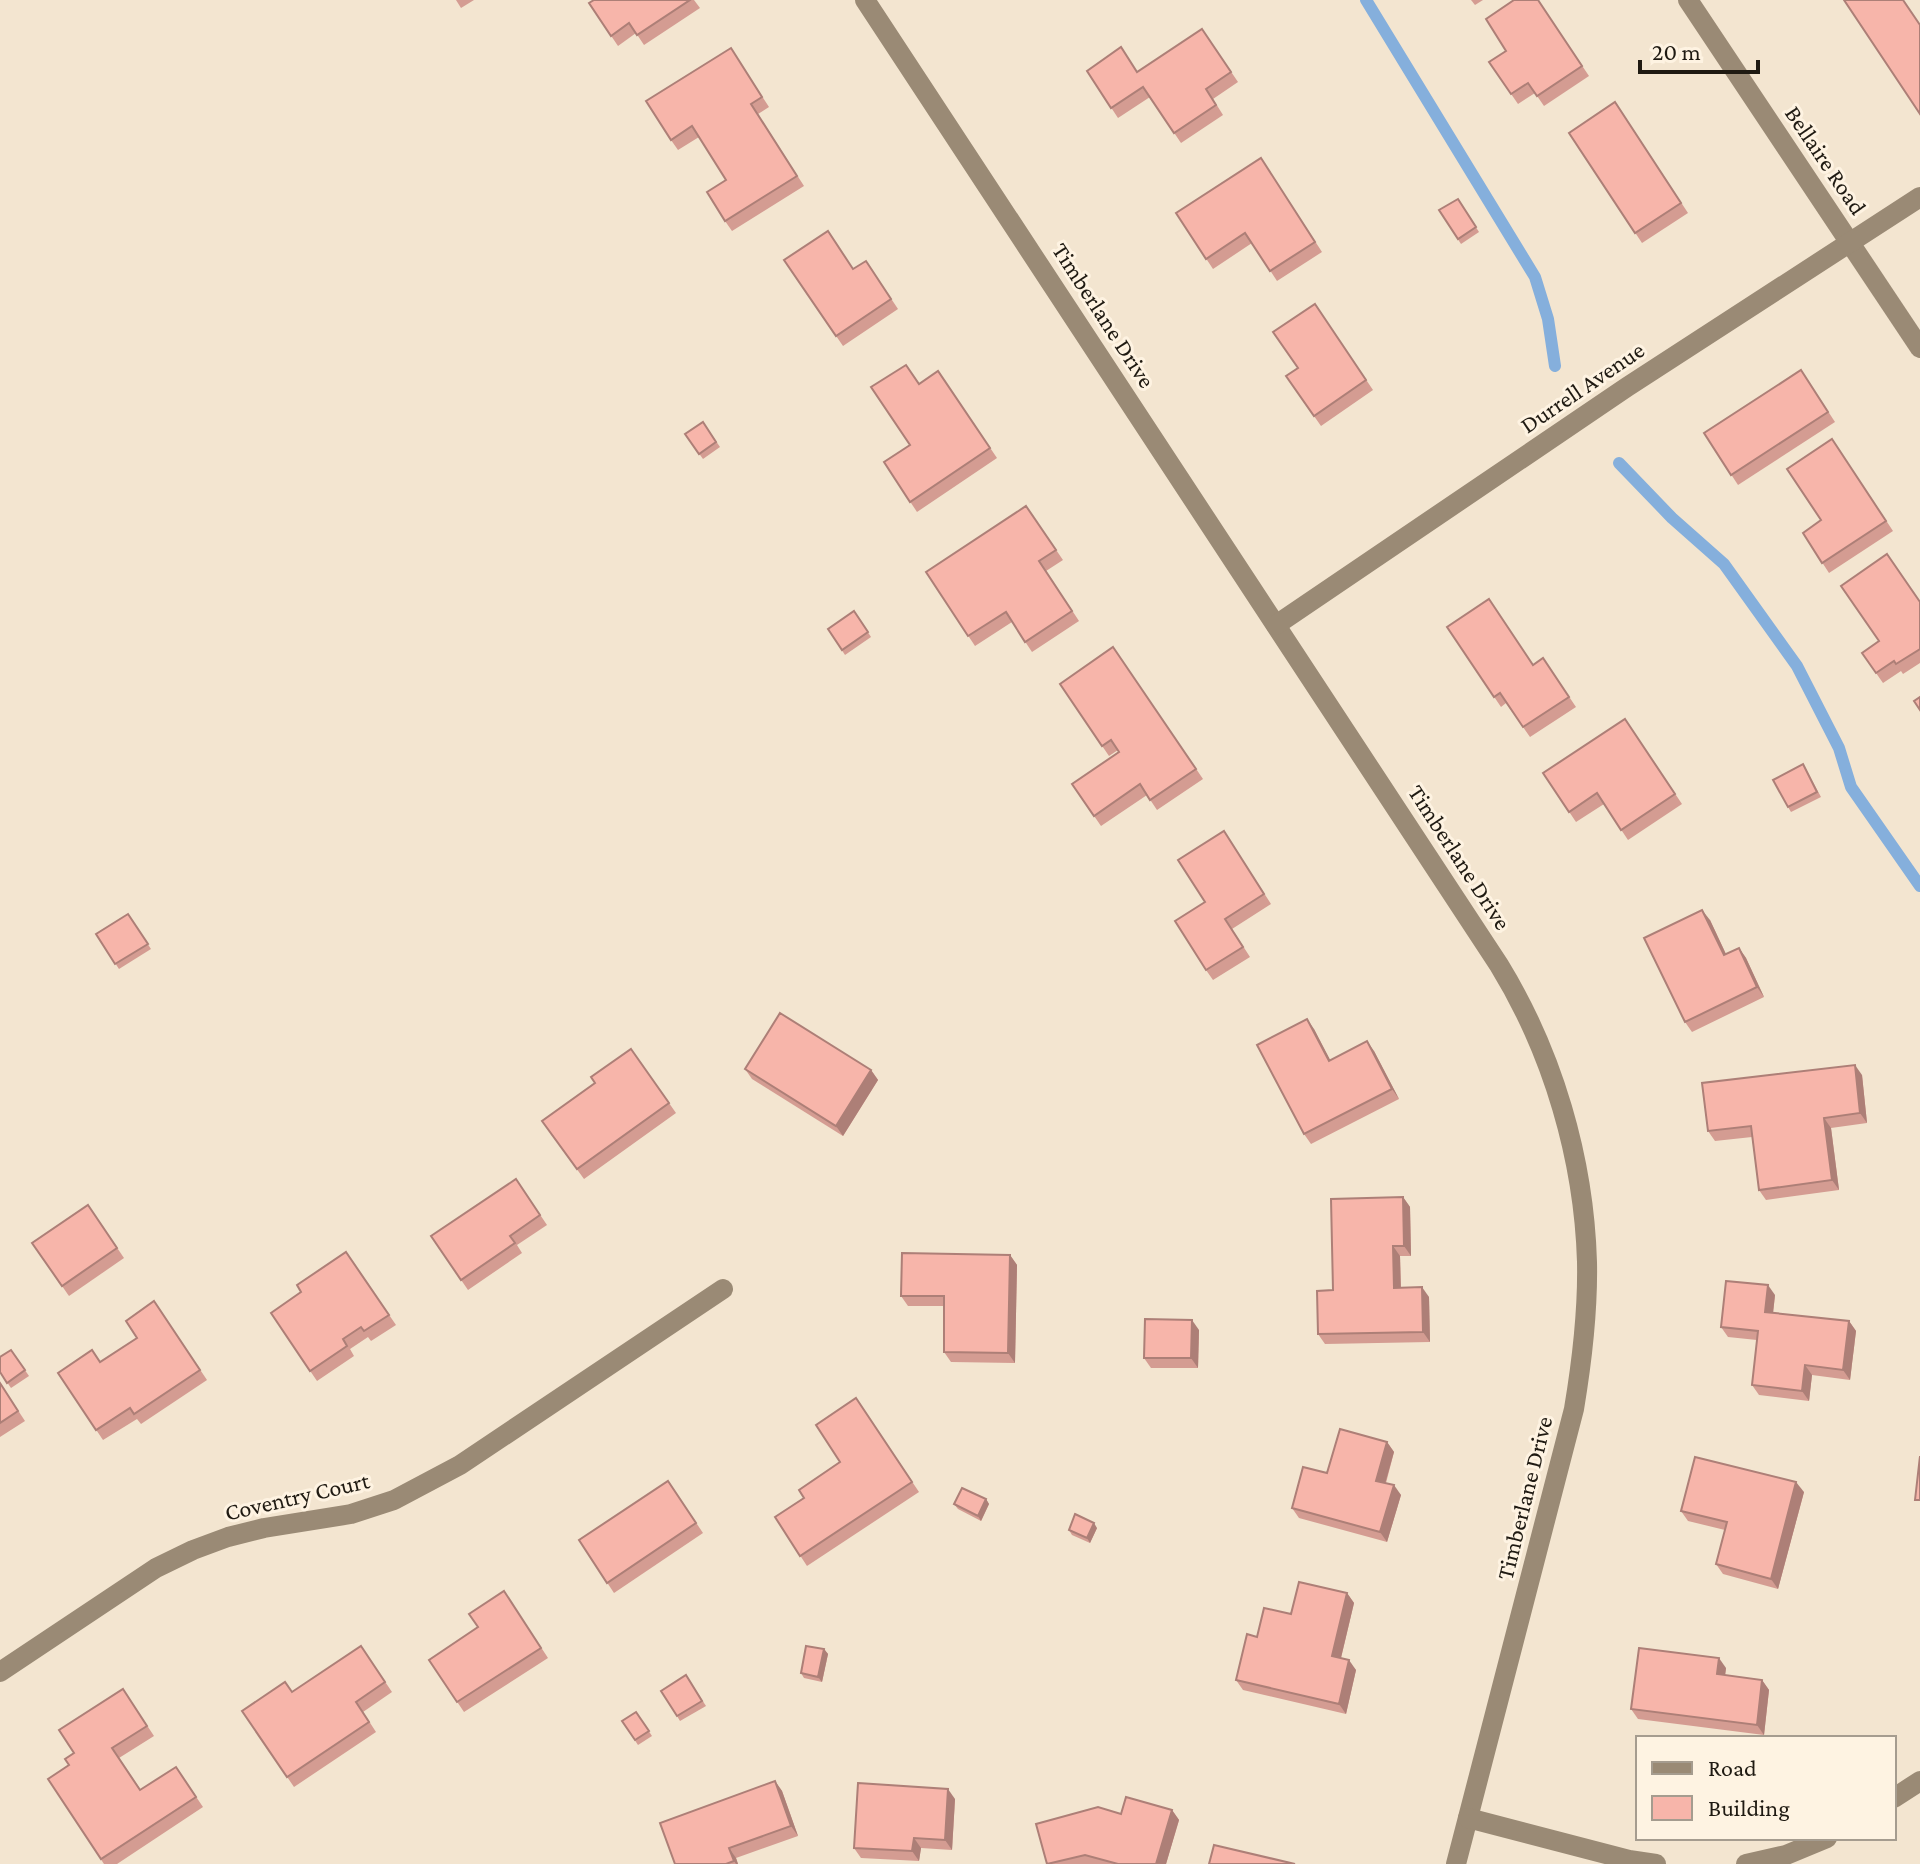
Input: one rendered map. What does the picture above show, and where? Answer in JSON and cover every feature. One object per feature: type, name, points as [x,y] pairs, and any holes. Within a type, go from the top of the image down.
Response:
[{"type":"street","name":"Timberlane Drive","points":[[865,0],[1515,991],[1538,1040],[1566,1121],[1580,1191],[1587,1265],[1583,1345],[1576,1398],[1456,1864]]},
{"type":"street","name":"Bellaire Road","points":[[1688,0],[1920,348]]},
{"type":"street","name":"Durrell Avenue","points":[[1276,625],[1627,387],[1920,197]]},
{"type":"street","name":"Coventry Court","points":[[0,1672],[156,1568],[193,1550],[264,1528],[351,1514],[394,1500],[428,1483],[460,1465],[723,1289]]},
{"type":"street","points":[[1896,1797],[1920,1781]]},
{"type":"street","points":[[1468,1818],[1629,1860],[1656,1864]]},
{"type":"street","points":[[1746,1864],[1786,1855],[1822,1840]]},
{"type":"building","points":[[594,0],[690,0],[637,35],[629,23],[611,36],[589,3]]},
{"type":"building","points":[[1514,0],[1538,0],[1582,66],[1537,96],[1528,83],[1511,94],[1489,62],[1506,51],[1486,19]]},
{"type":"building","points":[[1844,0],[1903,0],[1920,25],[1920,114]]},
{"type":"building","points":[[1202,29],[1231,72],[1206,89],[1216,105],[1174,133],[1143,87],[1111,108],[1087,71],[1121,47],[1137,72]]},
{"type":"building","points":[[731,48],[762,97],[751,104],[797,176],[725,221],[707,192],[726,180],[692,126],[671,140],[646,101]]},
{"type":"building","points":[[1615,102],[1681,203],[1635,233],[1569,133]]},
{"type":"building","points":[[1261,158],[1315,242],[1270,271],[1245,233],[1206,259],[1176,213]]},
{"type":"building","points":[[1458,199],[1476,227],[1458,239],[1439,210]]},
{"type":"building","points":[[828,231],[853,269],[866,261],[891,299],[836,336],[784,260]]},
{"type":"building","points":[[1315,304],[1366,380],[1314,416],[1286,376],[1298,368],[1273,332]]},
{"type":"building","points":[[906,365],[919,384],[938,371],[990,448],[910,502],[884,462],[910,445],[871,387]]},
{"type":"building","points":[[1801,370],[1828,412],[1731,475],[1704,433]]},
{"type":"building","points":[[703,422],[716,442],[699,454],[685,434]]},
{"type":"building","points":[[1832,439],[1886,521],[1822,563],[1803,533],[1821,520],[1787,469]]},
{"type":"building","points":[[1026,506],[1056,550],[1039,561],[1072,611],[1025,642],[1006,612],[968,636],[926,572]]},
{"type":"building","points":[[1887,554],[1920,602],[1920,649],[1876,673],[1862,653],[1879,641],[1841,586]]},
{"type":"building","points":[[1489,599],[1533,665],[1543,658],[1569,697],[1523,727],[1500,693],[1494,697],[1447,627]]},
{"type":"building","points":[[854,611],[868,632],[842,650],[828,629]]},
{"type":"building","points":[[1113,647],[1196,769],[1150,800],[1140,784],[1094,816],[1072,784],[1119,752],[1111,740],[1102,746],[1060,684]]},
{"type":"building","points":[[1625,719],[1675,794],[1621,830],[1597,793],[1569,812],[1543,773]]},
{"type":"building","points":[[1803,764],[1817,792],[1788,807],[1773,780]]},
{"type":"building","points":[[1224,831],[1264,894],[1225,919],[1243,947],[1206,970],[1175,921],[1205,902],[1178,860]]},
{"type":"building","points":[[1702,910],[1724,955],[1739,948],[1757,987],[1685,1022],[1644,938]]},
{"type":"building","points":[[128,914],[148,944],[115,964],[96,934]]},
{"type":"building","points":[[780,1013],[871,1070],[836,1126],[745,1069]]},
{"type":"building","points":[[1307,1019],[1329,1061],[1367,1041],[1392,1089],[1304,1134],[1257,1045]]},
{"type":"building","points":[[631,1049],[669,1103],[577,1169],[542,1121],[595,1083],[591,1077]]},
{"type":"building","points":[[1855,1065],[1860,1113],[1824,1118],[1832,1180],[1759,1190],[1751,1126],[1708,1131],[1702,1083]]},
{"type":"building","points":[[516,1179],[540,1215],[510,1236],[515,1243],[461,1280],[431,1236]]},
{"type":"building","points":[[1403,1197],[1404,1246],[1393,1246],[1394,1288],[1422,1287],[1423,1332],[1318,1334],[1317,1291],[1333,1290],[1331,1199]]},
{"type":"building","points":[[88,1205],[117,1248],[62,1286],[32,1243]]},
{"type":"building","points":[[346,1252],[389,1315],[364,1331],[361,1327],[343,1339],[347,1346],[310,1371],[271,1313],[301,1292],[297,1285]]},
{"type":"building","points":[[902,1253],[1010,1255],[1008,1353],[944,1352],[944,1296],[901,1296]]},
{"type":"building","points":[[1726,1281],[1768,1285],[1765,1312],[1849,1321],[1843,1370],[1805,1365],[1802,1391],[1752,1385],[1758,1331],[1721,1327]]},
{"type":"building","points":[[154,1301],[200,1370],[134,1414],[130,1408],[96,1430],[58,1373],[92,1350],[100,1362],[137,1338],[126,1321]]},
{"type":"building","points":[[1145,1319],[1192,1320],[1191,1358],[1144,1358]]},
{"type":"building","points":[[11,1350],[25,1370],[7,1383],[0,1372],[0,1357]]},
{"type":"building","points":[[0,1383],[18,1411],[0,1423]]},
{"type":"building","points":[[856,1398],[912,1482],[800,1556],[775,1517],[804,1498],[799,1490],[840,1462],[816,1425]]},
{"type":"building","points":[[1340,1429],[1387,1442],[1376,1481],[1394,1485],[1380,1532],[1292,1508],[1303,1467],[1327,1473]]},
{"type":"building","points":[[1920,1456],[1920,1500],[1915,1500]]},
{"type":"building","points":[[1695,1457],[1796,1482],[1771,1579],[1716,1564],[1727,1522],[1681,1511]]},
{"type":"building","points":[[668,1481],[696,1523],[607,1583],[579,1540]]},
{"type":"building","points":[[962,1488],[986,1499],[978,1516],[954,1504]]},
{"type":"building","points":[[1075,1514],[1094,1523],[1087,1538],[1069,1530]]},
{"type":"building","points":[[1299,1582],[1347,1593],[1332,1656],[1349,1660],[1339,1704],[1236,1680],[1247,1634],[1257,1637],[1264,1608],[1291,1614]]},
{"type":"building","points":[[504,1591],[541,1648],[457,1702],[429,1660],[478,1627],[469,1614]]},
{"type":"building","points":[[361,1646],[385,1682],[356,1702],[369,1722],[287,1777],[242,1711],[285,1682],[292,1692]]},
{"type":"building","points":[[806,1646],[824,1649],[818,1677],[801,1673]]},
{"type":"building","points":[[1639,1648],[1719,1658],[1717,1674],[1762,1680],[1757,1725],[1631,1709]]},
{"type":"building","points":[[686,1675],[702,1701],[677,1716],[661,1691]]},
{"type":"building","points":[[123,1689],[147,1726],[112,1748],[140,1790],[176,1767],[196,1797],[101,1859],[48,1779],[69,1765],[65,1759],[74,1753],[59,1730]]},
{"type":"building","points":[[636,1712],[649,1731],[635,1740],[622,1721]]},
{"type":"building","points":[[775,1781],[791,1826],[729,1848],[734,1861],[726,1864],[675,1864],[660,1823]]},
{"type":"building","points":[[858,1783],[948,1789],[945,1840],[914,1838],[912,1851],[854,1848]]},
{"type":"building","points":[[1126,1797],[1172,1810],[1156,1864],[1118,1864],[1085,1855],[1047,1864],[1036,1824],[1098,1807],[1121,1814]]},
{"type":"building","points":[[1214,1845],[1295,1864],[1209,1864]]},
{"type":"waterway","points":[[1366,0],[1535,277],[1548,319],[1555,366]]},
{"type":"waterway","points":[[1619,463],[1672,518],[1724,564],[1797,666],[1839,748],[1851,787],[1920,886]]}]
